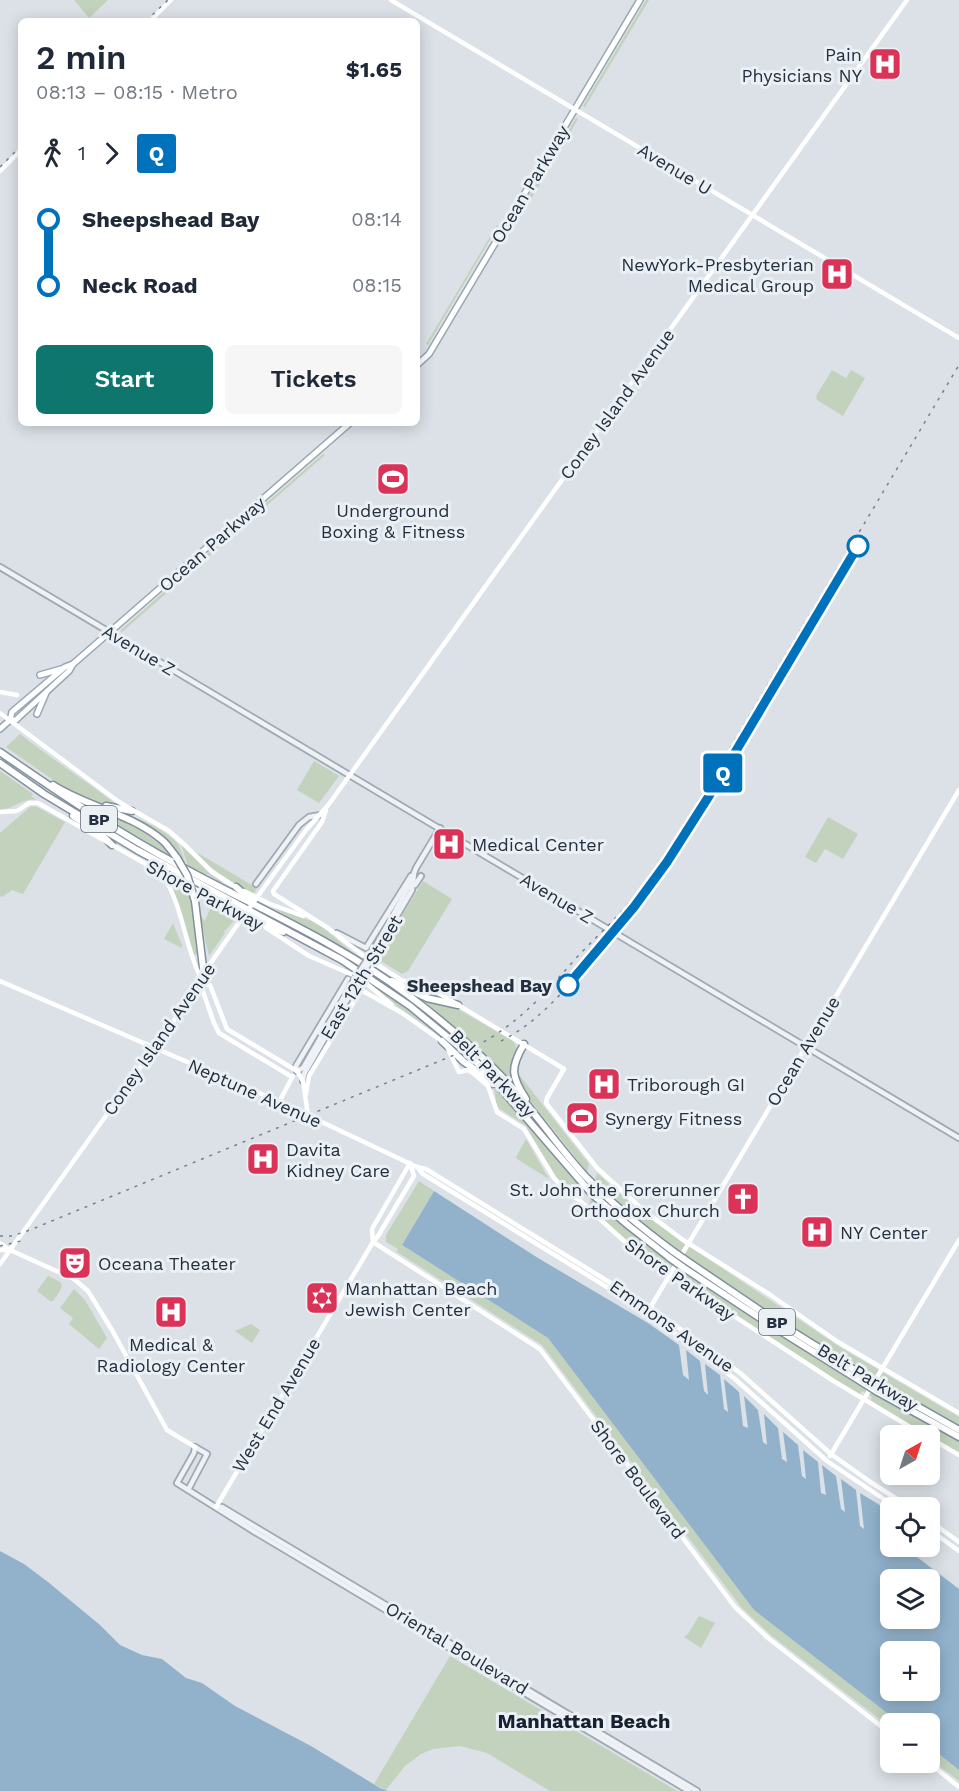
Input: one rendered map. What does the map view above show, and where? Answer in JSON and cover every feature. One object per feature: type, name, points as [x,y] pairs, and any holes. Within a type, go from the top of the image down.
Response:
[{"type":"highway","name":"Belt Parkway","points":[[2,753],[67,799],[129,837],[185,869],[344,952],[385,978],[475,1050],[511,1087],[585,1176],[672,1255]]},
{"type":"highway","name":"Belt Parkway","points":[[0,763],[44,794],[162,864],[308,941],[369,977],[432,1023],[472,1058],[514,1102],[583,1185],[628,1226],[867,1382],[959,1430]]},
{"type":"highway","points":[[22,767],[73,796],[124,817],[163,841],[187,875],[195,901],[203,980]]},
{"type":"highway","points":[[44,794],[102,835],[112,845]]},
{"type":"highway","points":[[94,804],[132,811]]},
{"type":"highway","points":[[236,887],[256,905]]},
{"type":"highway","points":[[251,918],[308,941]]},
{"type":"highway","points":[[385,978],[426,998],[458,1005]]},
{"type":"highway","points":[[442,1041],[464,1062],[514,1102]]},
{"type":"highway","points":[[524,1044],[514,1062],[514,1078],[537,1117]]},
{"type":"highway","points":[[468,1070],[479,1072]]},
{"type":"highway","name":"Belt Parkway","points":[[878,1388],[959,1437]]},
{"type":"main road","points":[[153,18],[171,0]]},
{"type":"main road","name":"Avenue U","points":[[392,0],[959,338]]},
{"type":"main road","name":"Ocean Parkway","points":[[420,362],[429,354],[640,0]]},
{"type":"main road","name":"Coney Island Avenue","points":[[0,1263],[203,980],[210,964],[268,882],[306,830],[327,807],[907,0]]},
{"type":"main road","points":[[0,171],[18,153]]},
{"type":"main road","name":"Ocean Parkway","points":[[9,720],[16,720],[69,671],[73,664],[347,426]]},
{"type":"main road","name":"Ocean Parkway","points":[[0,729],[9,720],[12,712],[65,667],[73,664]]},
{"type":"main road","points":[[40,675],[65,667]]},
{"type":"main road","points":[[36,714],[48,690]]},
{"type":"main road","points":[[0,692],[17,695]]},
{"type":"main road","name":"Shore Parkway","points":[[0,713],[132,811],[169,831],[212,872],[270,904],[308,917]]},
{"type":"main road","name":"Ocean Avenue","points":[[647,1313],[959,790]]},
{"type":"main road","name":"Shore Parkway","points":[[0,813],[17,811],[29,803],[38,803],[160,872],[251,918],[309,956],[360,978],[402,1013],[442,1041],[459,1072],[468,1070],[488,1086],[496,1112],[524,1129],[554,1178],[624,1241],[670,1274],[863,1400],[906,1425]]},
{"type":"main road","name":"Coney Island Avenue","points":[[273,892],[322,822],[327,807]]},
{"type":"main road","points":[[160,872],[170,888],[192,957],[203,980],[210,985],[223,1023],[227,1029],[297,1071],[303,1081],[308,1116]]},
{"type":"main road","name":"Shore Parkway","points":[[273,892],[401,980],[435,991],[564,1069],[546,1101],[597,1168],[642,1209],[688,1244],[769,1294],[838,1342],[959,1413]]},
{"type":"main road","points":[[203,980],[202,989],[214,1023],[222,1036],[292,1077]]},
{"type":"main road","name":"Neptune Avenue","points":[[0,981],[279,1102],[410,1163]]},
{"type":"main road","name":"Shore Parkway","points":[[361,990],[402,1013]]},
{"type":"main road","name":"East 12th Street","points":[[306,1094],[309,1076],[361,990]]},
{"type":"main road","name":"East 12th Street","points":[[279,1102],[297,1071]]},
{"type":"main road","points":[[373,1242],[372,1229],[410,1163]]},
{"type":"main road","name":"Emmons Avenue","points":[[410,1163],[426,1169],[651,1307],[732,1366],[831,1454],[894,1497]]},
{"type":"main road","name":"Emmons Avenue","points":[[417,1167],[423,1174],[647,1313],[735,1379],[827,1461],[881,1497]]},
{"type":"main road","points":[[827,1461],[959,1240]]},
{"type":"main road","name":"West End Avenue","points":[[216,1507],[373,1242]]},
{"type":"main road","name":"Shore Boulevard","points":[[373,1242],[540,1349],[735,1607],[768,1638],[880,1725]]},
{"type":"main road","points":[[0,1243],[84,1287],[98,1305],[167,1430],[195,1447]]},
{"type":"main road","points":[[0,1250],[10,1250]]},
{"type":"main road","points":[[940,1444],[959,1455]]},
{"type":"main road","points":[[940,1528],[959,1542]]},
{"type":"main road","points":[[940,1537],[959,1551]]},
{"type":"main road","points":[[940,1772],[959,1787]]},
{"type":"street","name":"Avenue Z","points":[[0,567],[959,1138]]},
{"type":"street","name":"Coney Island Avenue","points":[[256,884],[299,825],[309,817],[320,815]]},
{"type":"street","name":"East 12th Street","points":[[364,948],[368,946],[440,828]]},
{"type":"street","name":"East 12th Street","points":[[348,980],[296,1066],[297,1071],[303,1068],[412,890],[414,872]]},
{"type":"street","name":"East 12th Street","points":[[375,949],[409,886],[414,872]]},
{"type":"street","points":[[412,890],[421,876]]},
{"type":"street","name":"Shore Parkway","points":[[328,928],[364,948]]},
{"type":"street","name":"East 12th Street","points":[[303,1081],[304,1074],[351,989]]},
{"type":"street","points":[[188,1490],[207,1455],[195,1447]]},
{"type":"street","name":"Oriental Boulevard","points":[[195,1447],[194,1454],[177,1483],[283,1550],[689,1791]]},
{"type":"street","name":"Oriental Boulevard","points":[[216,1507],[227,1510],[697,1791]]},
{"type":"green space","points":[[74,0],[108,0],[89,18]]},
{"type":"green space","points":[[646,0],[649,0],[585,107],[583,106]]},
{"type":"green space","points":[[576,118],[578,119],[517,223],[514,221]]},
{"type":"green space","points":[[497,225],[428,345],[426,344]]},
{"type":"green space","points":[[832,370],[846,378],[851,370],[865,378],[843,416],[817,400],[816,396]]},
{"type":"green space","points":[[323,454],[325,455],[228,539],[226,538]]},
{"type":"green space","points":[[216,546],[218,548],[122,632],[120,631]]},
{"type":"green space","points":[[20,734],[117,807],[76,796],[6,747]]},
{"type":"green space","points":[[314,761],[339,776],[319,803],[297,790]]},
{"type":"green space","points":[[0,771],[33,794],[31,796],[37,800],[27,800],[0,810]]},
{"type":"green space","points":[[83,804],[144,832],[175,859]]},
{"type":"green space","points":[[35,806],[65,822],[23,894],[12,890],[2,897],[0,896],[0,833],[30,807]]},
{"type":"green space","points":[[115,810],[158,828],[172,838],[178,844],[185,862],[183,863],[175,852]]},
{"type":"green space","points":[[828,817],[858,834],[843,859],[825,849],[816,863],[805,857]]},
{"type":"green space","points":[[690,830],[667,869],[641,906],[622,929],[619,927],[649,890]]},
{"type":"green space","points":[[181,845],[208,872],[222,882],[188,866]]},
{"type":"green space","points":[[196,852],[257,888],[253,895],[216,871]]},
{"type":"green space","points":[[423,881],[452,899],[408,971],[402,974],[376,958]]},
{"type":"green space","points":[[170,883],[190,891],[198,954],[194,955]]},
{"type":"green space","points":[[210,902],[237,917],[224,930],[225,933],[209,956],[199,914],[205,921]]},
{"type":"green space","points":[[273,908],[321,926],[353,953],[393,978],[385,975]]},
{"type":"green space","points":[[173,923],[182,945],[182,948],[164,939]]},
{"type":"green space","points":[[348,967],[427,1024],[446,1040],[397,1006],[366,980],[344,968]]},
{"type":"green space","points":[[415,995],[458,1009],[513,1041],[517,1050],[512,1067],[512,1078],[511,1079]]},
{"type":"green space","points":[[448,1042],[471,1062],[472,1065],[467,1062]]},
{"type":"green space","points":[[517,1072],[589,1164],[587,1172],[529,1099],[515,1074]]},
{"type":"green space","points":[[494,1088],[529,1124],[583,1189],[579,1197],[558,1180],[526,1126],[497,1107]]},
{"type":"green space","points":[[526,1139],[549,1179],[517,1159]]},
{"type":"green space","points":[[597,1173],[644,1215],[698,1252],[840,1347],[959,1417],[959,1453],[940,1442],[940,1425],[911,1425],[870,1401],[872,1397],[862,1391],[859,1395],[677,1277],[678,1275],[620,1235],[589,1205]]},
{"type":"green space","points":[[419,1181],[434,1191],[402,1245],[548,1338],[754,1610],[887,1713],[880,1713],[880,1719],[772,1636],[742,1608],[542,1345],[397,1252],[398,1249],[386,1242],[386,1235]]},
{"type":"green space","points":[[48,1276],[62,1285],[53,1301],[37,1291]]},
{"type":"green space","points":[[74,1289],[85,1300],[107,1338],[99,1349],[69,1324],[73,1318],[60,1308]]},
{"type":"green space","points":[[251,1324],[260,1330],[252,1343],[235,1331]]},
{"type":"green space","points":[[699,1616],[715,1623],[701,1648],[684,1637]]},
{"type":"green space","points":[[450,1656],[677,1791],[550,1791],[487,1753],[460,1746],[433,1749],[421,1754],[405,1766],[386,1790],[374,1784]]},
{"type":"green space","points":[[940,1755],[959,1770],[959,1781],[940,1767]]},
{"type":"water","points":[[434,1191],[538,1258],[648,1323],[679,1345],[683,1375],[689,1380],[686,1350],[700,1361],[704,1391],[708,1395],[705,1364],[720,1375],[724,1409],[728,1412],[724,1379],[739,1392],[743,1426],[748,1428],[744,1396],[758,1410],[763,1442],[767,1445],[764,1414],[778,1428],[782,1459],[787,1462],[783,1432],[798,1445],[802,1476],[806,1479],[803,1450],[818,1462],[821,1493],[826,1495],[822,1465],[836,1476],[841,1509],[845,1512],[841,1479],[856,1490],[860,1526],[864,1529],[860,1493],[880,1505],[880,1557],[917,1557],[933,1569],[880,1569],[880,1629],[940,1629],[940,1574],[959,1589],[959,1770],[940,1755],[940,1713],[887,1713],[754,1610],[548,1338],[402,1245]]},
{"type":"water","points":[[0,1551],[24,1564],[48,1582],[100,1625],[120,1645],[142,1655],[162,1659],[186,1678],[202,1683],[235,1706],[311,1746],[388,1791],[0,1791]]},
{"type":"railway","points":[[149,18],[168,0]]},
{"type":"railway","points":[[0,167],[18,149]]},
{"type":"railway","points":[[0,1236],[12,1236],[30,1230],[476,1046],[492,1037],[532,1006],[623,910],[661,860],[959,365]]},
{"type":"railway","points":[[501,1041],[518,1031],[549,1006],[616,929]]},
{"type":"railway","points":[[0,1246],[21,1241]]},
{"type":"metro line","name":"Q","points":[[568,985],[634,907],[667,862],[709,796],[858,546]]},
{"type":"place","name":"Pain Physicians NY","points":[[885,64]]},
{"type":"place","name":"NewYork-Presbyterian Medical Group","points":[[837,274]]},
{"type":"place","name":"Underground Boxing & Fitness","points":[[393,479]]},
{"type":"place","name":"Medical Center","points":[[449,844]]},
{"type":"place","name":"Sheepshead Bay","points":[[568,985]]},
{"type":"place","name":"Triborough GI","points":[[604,1084]]},
{"type":"place","name":"Synergy Fitness","points":[[582,1118]]},
{"type":"place","name":"Davita Kidney Care","points":[[263,1159]]},
{"type":"place","name":"St. John the Forerunner Orthodox Church","points":[[743,1199]]},
{"type":"place","name":"NY Center","points":[[817,1232]]},
{"type":"place","name":"Oceana Theater","points":[[75,1263]]},
{"type":"place","name":"Manhattan Beach Jewish Center","points":[[322,1298]]},
{"type":"place","name":"Medical & Radiology Center","points":[[171,1312]]},
{"type":"district","name":"Manhattan Beach","points":[[584,1721]]}]
